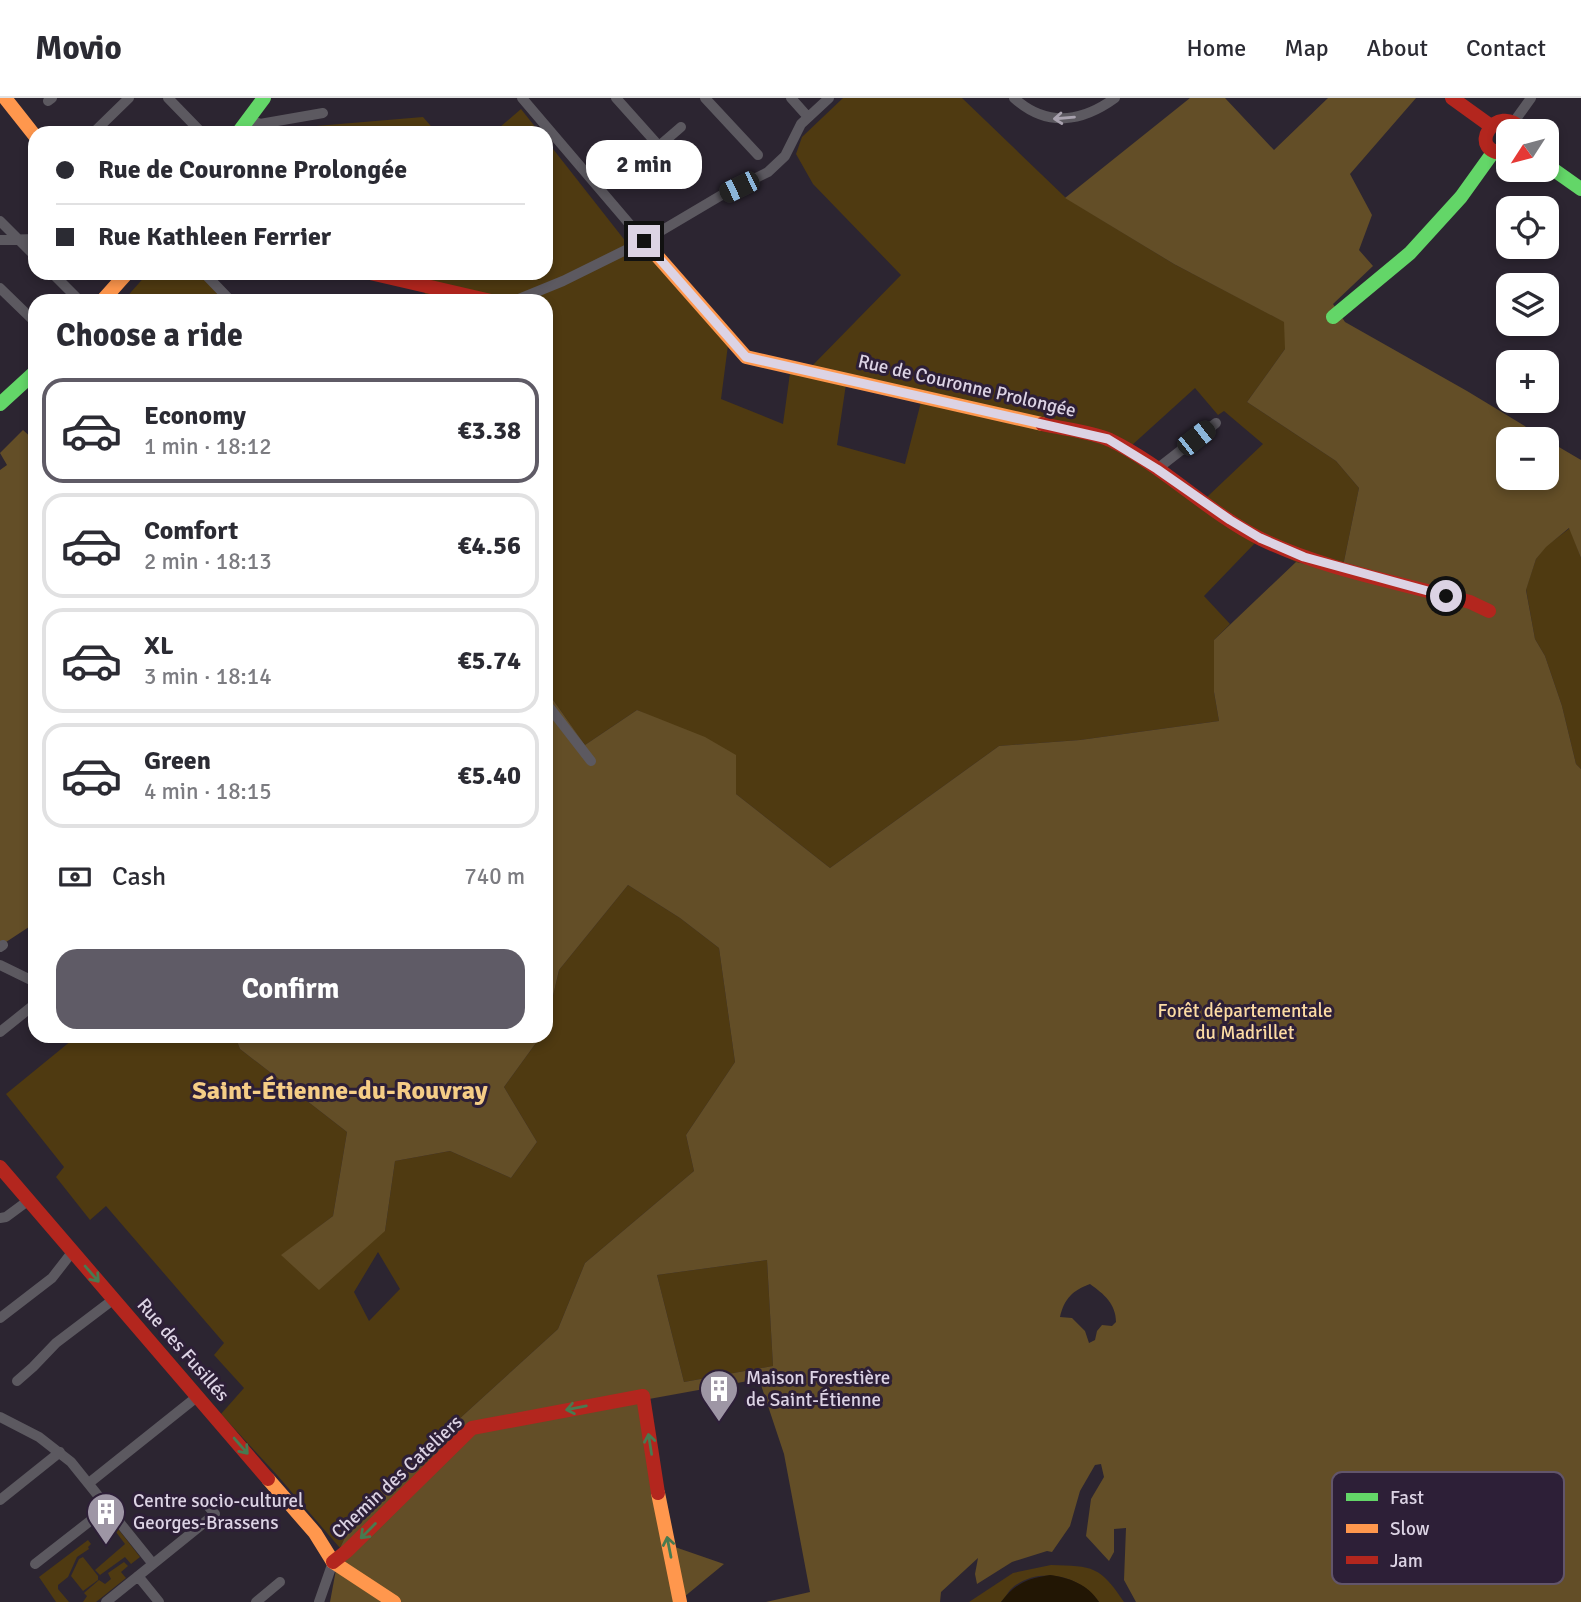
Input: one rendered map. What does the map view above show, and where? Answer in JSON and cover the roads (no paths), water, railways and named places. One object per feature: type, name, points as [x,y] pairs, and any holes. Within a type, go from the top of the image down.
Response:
[{"type":"street","points":[[5,98],[28,127]]},
{"type":"street","points":[[100,126],[129,98]]},
{"type":"street","points":[[168,98],[195,126]]},
{"type":"street","points":[[244,126],[264,98]]},
{"type":"street","points":[[522,98],[546,126]]},
{"type":"street","points":[[616,98],[659,146],[681,127]]},
{"type":"street","points":[[705,98],[758,155]]},
{"type":"street","points":[[791,98],[808,117]]},
{"type":"street","points":[[531,294],[644,241],[778,165],[785,156],[794,133],[829,98]]},
{"type":"street","points":[[1014,98],[1025,108],[1053,119],[1096,112],[1115,98]]},
{"type":"street","points":[[1452,98],[1488,124]]},
{"type":"street","points":[[1522,119],[1531,98]]},
{"type":"street","points":[[249,119],[260,124],[323,113]]},
{"type":"street","points":[[1496,150],[1489,147],[1485,136],[1488,124],[1498,116],[1504,115],[1510,119]]},
{"type":"street","points":[[553,134],[644,241]]},
{"type":"street","points":[[1333,317],[1410,253],[1496,158]]},
{"type":"street","points":[[1559,173],[1581,189]]},
{"type":"street","points":[[0,221],[28,249]]},
{"type":"street","points":[[0,240],[28,239]]},
{"type":"street","name":"Rue de Couronne Prolongée","points":[[644,241],[746,357],[1108,439],[1250,532],[1304,557],[1469,602],[1489,611]]},
{"type":"street","points":[[59,280],[73,294]]},
{"type":"street","points":[[108,294],[121,280]]},
{"type":"street","points":[[211,280],[224,294]]},
{"type":"street","points":[[400,280],[461,294]]},
{"type":"street","points":[[0,288],[28,315]]},
{"type":"street","points":[[0,404],[28,378]]},
{"type":"street","points":[[1157,469],[1216,423]]},
{"type":"street","points":[[553,712],[592,761]]},
{"type":"street","points":[[0,965],[28,979]]},
{"type":"street","points":[[0,1032],[28,1010]]},
{"type":"street","name":"Rue des Fusillés","points":[[0,1167],[316,1533],[333,1562]]},
{"type":"street","points":[[0,1218],[6,1217],[29,1200]]},
{"type":"street","points":[[0,1318],[52,1279],[73,1251]]},
{"type":"street","points":[[17,1381],[56,1343],[114,1298]]},
{"type":"street","points":[[89,1483],[198,1396]]},
{"type":"street","name":"Chemin des Cateliers","points":[[394,1602],[333,1562],[472,1428],[643,1396],[658,1492],[680,1602]]},
{"type":"street","points":[[0,1417],[39,1437],[60,1452],[89,1483],[153,1564]]},
{"type":"street","points":[[0,1500],[60,1452]]},
{"type":"street","points":[[106,1602],[215,1514],[208,1506]]},
{"type":"street","points":[[35,1564],[108,1507]]},
{"type":"street","points":[[319,1602],[333,1562]]},
{"type":"street","points":[[138,1576],[159,1602]]},
{"type":"street","points":[[256,1602],[281,1582]]},
{"type":"place","name":"Maison Forestière de Saint-Étienne","points":[[719,1423]]},
{"type":"place","name":"Centre socio-culturel Georges-Brassens","points":[[106,1546]]},
{"type":"district","name":"Saint-Étienne-du-Rouvray","points":[[340,1091]]},
{"type":"park label","name":"Forêt départementale du Madrillet","points":[[1245,1022]]}]
